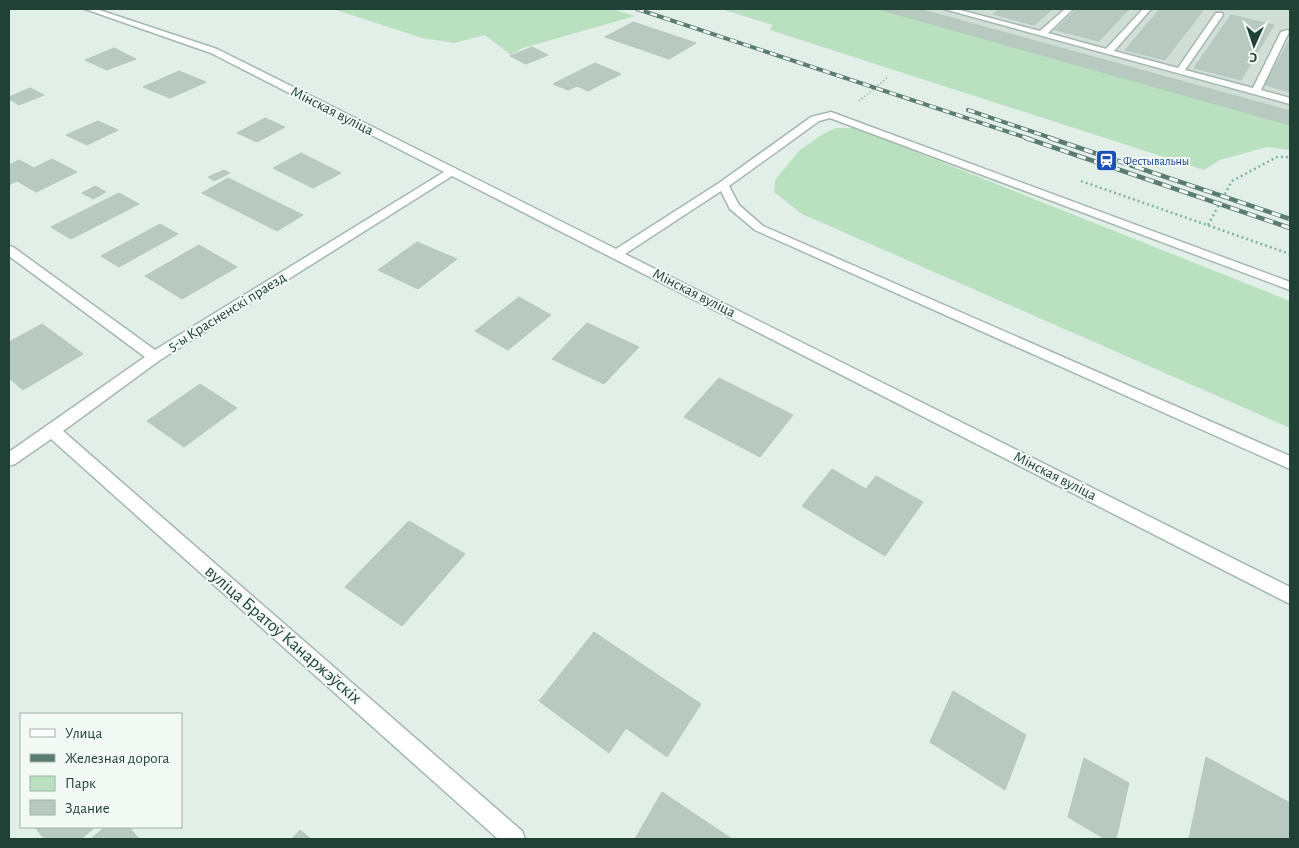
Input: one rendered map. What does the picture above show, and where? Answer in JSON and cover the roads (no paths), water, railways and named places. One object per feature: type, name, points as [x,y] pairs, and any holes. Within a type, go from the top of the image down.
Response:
[{"type":"street","name":"Мінская вуліца","points":[[89,9],[214,51],[1290,596]]},
{"type":"street","points":[[948,9],[1290,101]]},
{"type":"street","points":[[983,18],[993,9]]},
{"type":"street","points":[[1042,34],[1069,9]]},
{"type":"street","points":[[1108,52],[1147,9]]},
{"type":"street","points":[[1180,71],[1219,15]]},
{"type":"street","points":[[1256,91],[1285,32]]},
{"type":"street","points":[[616,254],[723,185],[815,119],[831,115],[1290,286]]},
{"type":"street","name":"5-ы Красненскі праезд","points":[[9,460],[154,357],[451,172]]},
{"type":"street","points":[[723,185],[734,207],[759,228],[1290,463]]},
{"type":"street","points":[[9,250],[154,357]]},
{"type":"street","name":"вуліца Братоў Канаржэўскіх","points":[[52,431],[514,839]]},
{"type":"railway","points":[[637,9],[1030,139]]},
{"type":"railway","points":[[968,110],[1054,139]]},
{"type":"railway","points":[[1026,138],[1290,228]]},
{"type":"railway","points":[[1050,138],[1290,219]]},
{"type":"place","name":"Фестывальны","points":[[1107,161]]}]
